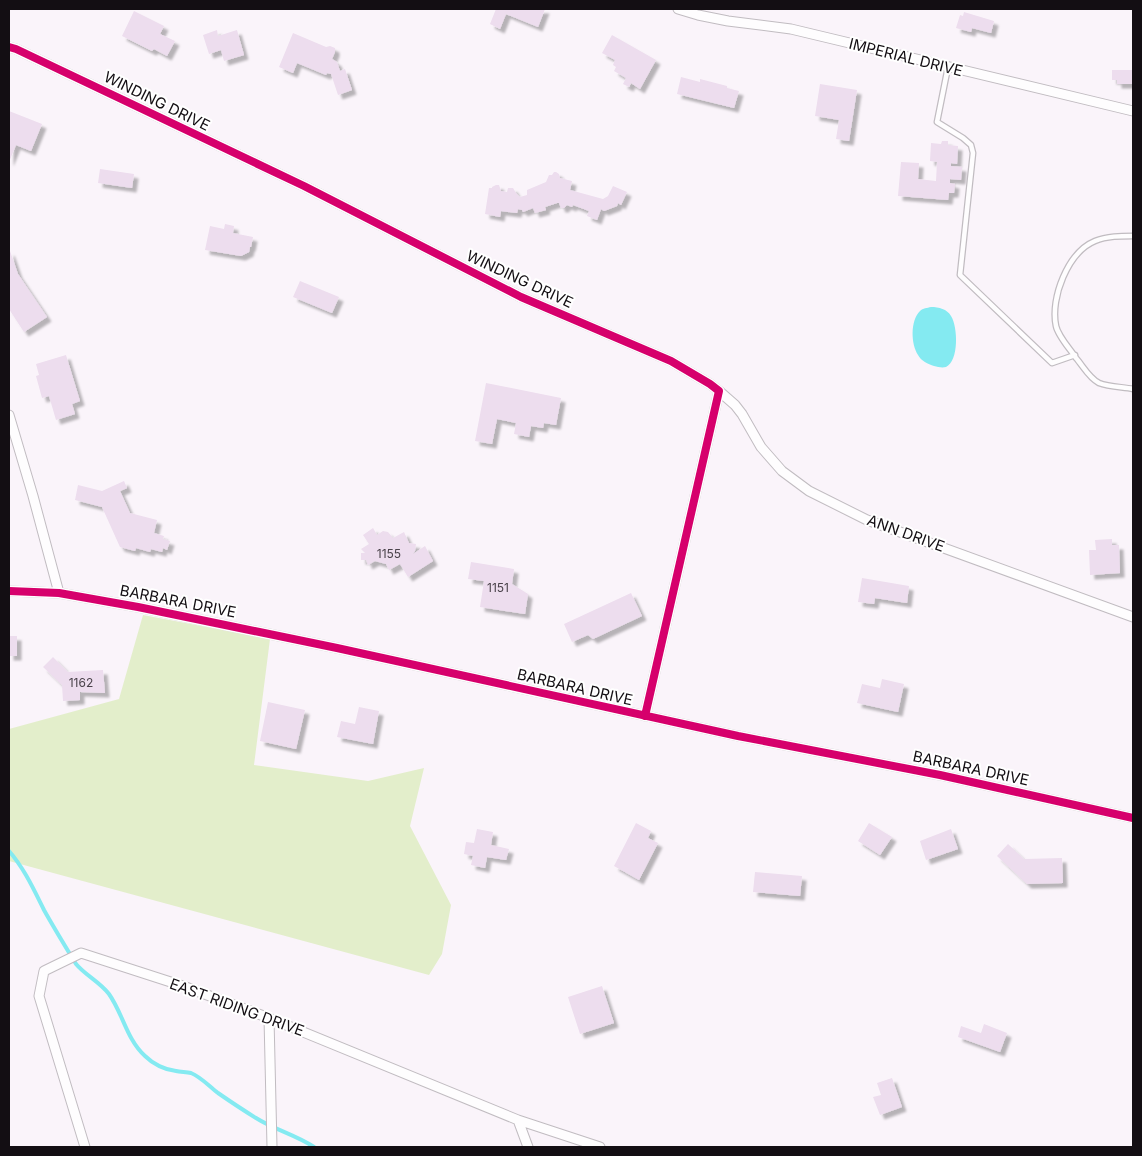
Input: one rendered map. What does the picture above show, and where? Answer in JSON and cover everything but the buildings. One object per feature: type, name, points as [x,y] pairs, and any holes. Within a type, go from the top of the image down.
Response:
[{"type":"street","name":"IMPERIAL DRIVE","points":[[678,9],[728,21],[790,29],[1133,112]]},
{"type":"street","name":"WINDING DRIVE","points":[[9,47],[304,186],[521,297],[671,361],[710,384],[718,391]]},
{"type":"street","name":"ANN DRIVE","points":[[718,391],[735,405],[761,447],[782,471],[809,492],[867,520],[1133,617]]},
{"type":"street","points":[[645,716],[718,391]]},
{"type":"street","points":[[9,415],[59,593]]},
{"type":"street","name":"BARBARA DRIVE","points":[[9,592],[59,593],[138,607],[337,648],[738,736],[940,775],[1133,818]]},
{"type":"street","name":"EAST RIDING DRIVE","points":[[85,1147],[38,996],[44,971],[81,953],[183,986],[269,1018],[518,1120],[600,1147]]},
{"type":"street","points":[[269,1018],[272,1147]]},
{"type":"street","points":[[518,1120],[528,1147]]},
{"type":"lane","points":[[948,67],[937,122],[963,138],[971,145],[973,153],[960,275],[1052,363],[1074,356]]},
{"type":"lane","points":[[1133,236],[1116,236],[1095,241],[1078,252],[1058,290],[1055,313],[1056,327],[1074,356],[1089,375],[1099,383],[1133,389]]},
{"type":"green space","points":[[143,615],[270,639],[254,765],[368,781],[424,768],[410,826],[451,905],[442,954],[429,975],[9,861],[9,729],[119,699]]},
{"type":"water","points":[[931,307],[945,310],[951,316],[955,328],[955,351],[950,364],[946,367],[934,366],[923,361],[919,357],[914,345],[914,321],[922,309]]},
{"type":"waterway","points":[[9,851],[24,872],[76,964],[109,994],[129,1035],[145,1056],[163,1068],[195,1075],[256,1118],[314,1147]]},
{"type":"cycle path","points":[[9,47],[304,186],[521,297],[671,361],[719,391],[645,716]]},
{"type":"cycle path","points":[[9,591],[59,593],[138,607],[337,648],[738,736],[940,775],[1133,818]]}]
